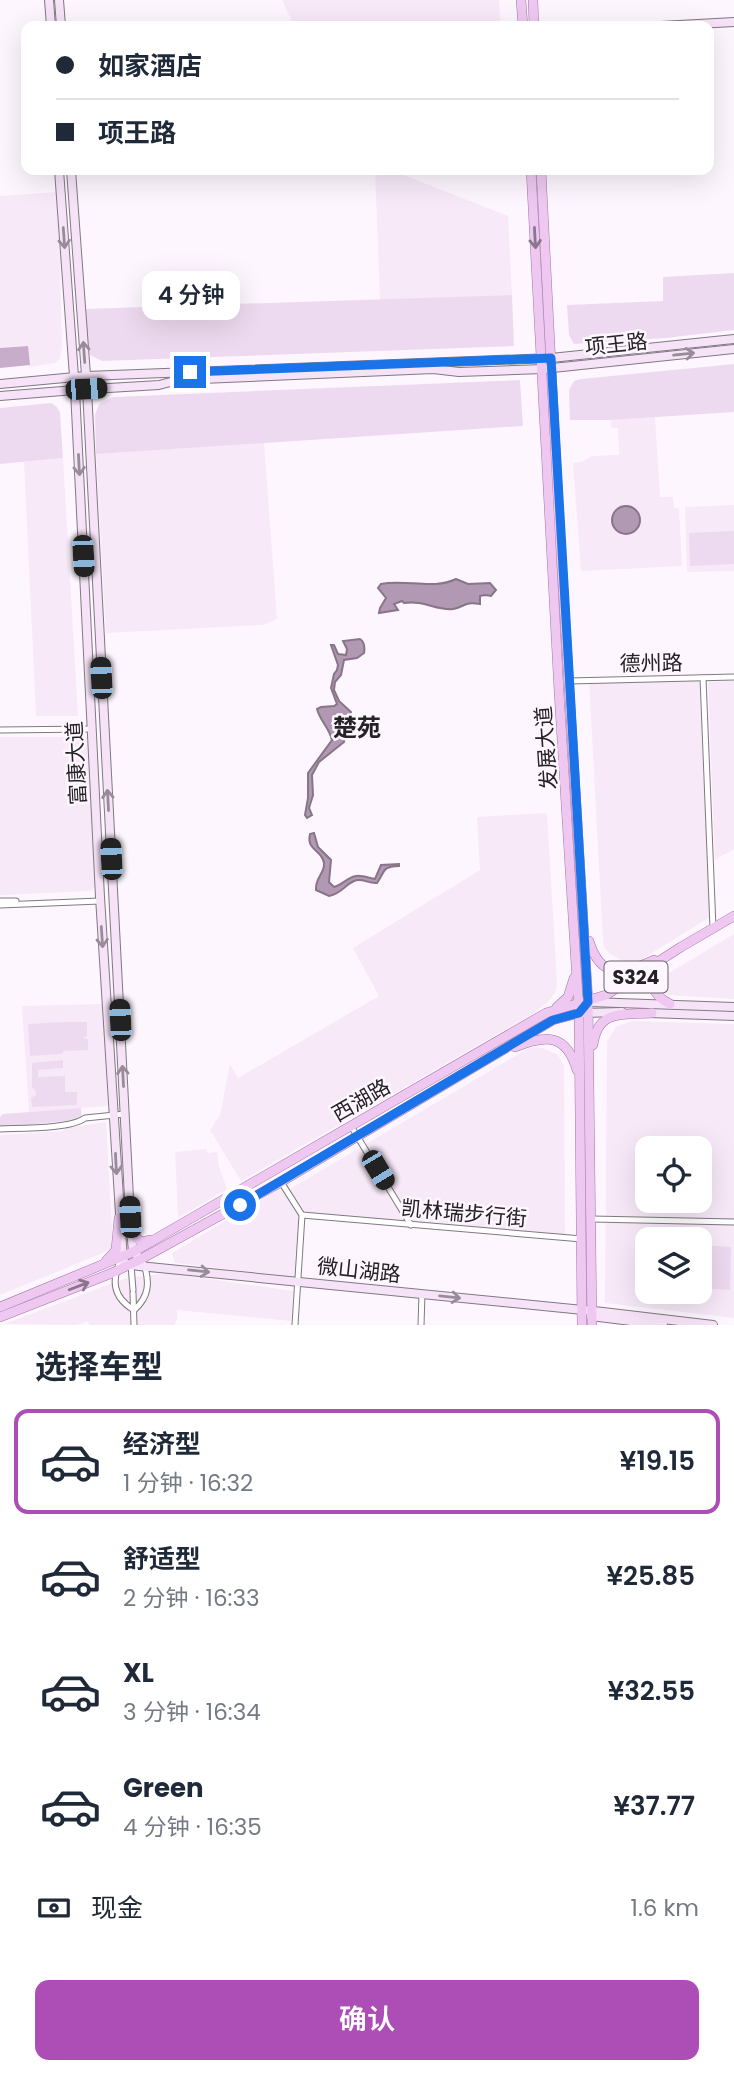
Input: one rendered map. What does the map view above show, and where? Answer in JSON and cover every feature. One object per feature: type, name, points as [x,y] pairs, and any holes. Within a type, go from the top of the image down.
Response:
[{"type":"main road","points":[[521,0],[523,21]]},
{"type":"main road","points":[[533,0],[534,21]]},
{"type":"main road","name":"发展大道","points":[[531,175],[584,907],[582,1239],[589,1316]]},
{"type":"main road","name":"发展大道","points":[[541,175],[546,363],[576,970],[584,1008]]},
{"type":"main road","points":[[584,907],[592,951],[602,965],[611,970],[628,971],[681,947]]},
{"type":"main road","name":"西湖路","points":[[0,1317],[131,1265],[143,1263],[553,1020],[584,1008],[616,990],[734,916]]},
{"type":"main road","points":[[670,1004],[657,995],[653,978],[657,970],[681,947]]},
{"type":"main road","points":[[546,1013],[565,1002],[576,970]]},
{"type":"main road","name":"西湖路","points":[[0,1307],[122,1258],[546,1013],[584,1008]]},
{"type":"main road","points":[[585,1085],[598,1026],[604,1020],[615,1016],[652,1013]]},
{"type":"main road","points":[[490,1057],[533,1040],[554,1039],[568,1049],[585,1085]]},
{"type":"main road","name":"发展大道","points":[[582,1325],[589,1316],[592,1219],[585,1085]]},
{"type":"main road","points":[[130,1217],[135,1236],[140,1241],[147,1241],[173,1230]]},
{"type":"main road","points":[[86,1272],[114,1254],[120,1218]]},
{"type":"street","points":[[49,0],[51,21]]},
{"type":"street","points":[[59,0],[61,21]]},
{"type":"street","points":[[714,23],[734,22]]},
{"type":"street","name":"富康大道","points":[[60,175],[75,390],[100,899],[122,1258]]},
{"type":"street","name":"富康大道","points":[[71,175],[86,376],[133,1252]]},
{"type":"street","name":"项王路","points":[[0,396],[159,385],[191,379],[433,369],[459,372],[734,339]]},
{"type":"street","name":"项王路","points":[[0,384],[86,376],[546,363],[734,349]]},
{"type":"street","name":"德州路","points":[[569,681],[734,677]]},
{"type":"street","points":[[703,678],[713,928]]},
{"type":"street","points":[[0,730],[92,729]]},
{"type":"street","points":[[0,903],[100,899]]},
{"type":"street","points":[[584,1008],[670,1004],[734,1007]]},
{"type":"street","points":[[584,1008],[734,1016]]},
{"type":"street","points":[[0,1129],[63,1125],[80,1122],[85,1118],[125,1114]]},
{"type":"street","points":[[351,1126],[411,1225]]},
{"type":"street","points":[[281,1182],[302,1215],[295,1325]]},
{"type":"street","name":"凯林瑞步行街","points":[[302,1215],[582,1239]]},
{"type":"street","points":[[592,1219],[734,1222]]},
{"type":"street","points":[[133,1252],[143,1263],[147,1293],[134,1310]]},
{"type":"street","points":[[134,1310],[118,1297],[115,1272],[122,1258],[131,1265],[134,1310],[134,1325]]},
{"type":"street","name":"微山湖路","points":[[143,1263],[422,1294],[663,1325]]},
{"type":"street","points":[[421,1325],[422,1294]]},
{"type":"street","name":"微山湖路","points":[[589,1316],[713,1325]]},
{"type":"shaded area","points":[[282,0],[499,0],[500,21],[292,21]]},
{"type":"shaded area","points":[[375,175],[404,175],[508,216],[512,295],[380,300]]},
{"type":"shaded area","points":[[58,192],[62,346],[60,359],[55,363],[29,367],[28,346],[0,348],[0,196]]},
{"type":"shaded area","points":[[734,273],[734,330],[574,344],[569,335],[567,305],[663,301],[663,277]]},
{"type":"shaded area","points":[[512,295],[514,346],[102,361],[90,355],[84,309]]},
{"type":"shaded area","points":[[28,346],[30,365],[0,368],[0,348]]},
{"type":"shaded area","points":[[734,364],[734,412],[570,420],[569,390],[574,381]]},
{"type":"shaded area","points":[[520,380],[523,426],[96,454],[95,415],[99,404],[113,397]]},
{"type":"shaded area","points":[[51,403],[60,413],[63,458],[0,464],[0,408]]},
{"type":"shaded area","points":[[655,417],[660,497],[673,497],[674,508],[679,508],[682,566],[581,571],[573,463],[592,456],[619,455],[618,428],[611,428],[611,420]]},
{"type":"shaded area","points":[[264,442],[277,619],[263,625],[106,633],[96,454]]},
{"type":"shaded area","points":[[63,458],[78,716],[36,716],[24,462]]},
{"type":"shaded area","points":[[734,505],[734,571],[687,572],[685,507]]},
{"type":"shaded area","points":[[626,506],[636,510],[640,520],[636,530],[626,534],[616,530],[612,520],[616,510]]},
{"type":"shaded area","points":[[734,531],[734,564],[690,566],[689,533]]},
{"type":"shaded area","points":[[456,579],[468,584],[490,583],[496,590],[491,596],[480,596],[480,604],[471,603],[447,609],[402,601],[394,604],[398,610],[379,613],[386,598],[378,588],[381,584],[438,584]]},
{"type":"shaded area","points":[[360,639],[364,645],[364,653],[357,658],[344,660],[334,690],[339,701],[351,712],[352,720],[347,727],[344,742],[319,762],[312,775],[313,795],[309,808],[312,815],[307,818],[308,773],[332,740],[317,709],[337,704],[331,688],[338,665],[331,645],[334,645],[338,654],[346,655],[347,649],[343,641]]},
{"type":"shaded area","points":[[699,678],[710,917],[642,959],[623,961],[610,954],[603,941],[589,680]]},
{"type":"shaded area","points":[[734,681],[734,849],[715,860],[708,682]]},
{"type":"shaded area","points":[[0,737],[87,737],[95,886],[91,891],[0,895]]},
{"type":"shaded area","points":[[547,813],[557,982],[556,991],[549,1001],[534,1013],[241,1181],[210,1130],[220,1115],[230,1064],[238,1078],[379,996],[353,948],[480,870],[477,817]]},
{"type":"shaded area","points":[[314,833],[318,847],[331,860],[329,882],[334,887],[356,876],[375,879],[381,865],[399,866],[387,868],[377,883],[357,880],[329,896],[316,890],[324,863],[323,858],[310,844],[310,834]]},
{"type":"shaded area","points":[[734,934],[734,999],[665,994],[660,984],[664,976]]},
{"type":"shaded area","points":[[102,1004],[108,1106],[29,1112],[22,1006]]},
{"type":"shaded area","points":[[632,1021],[734,1024],[734,1318],[605,1303],[607,1042],[616,1027]]},
{"type":"shaded area","points":[[87,1022],[87,1036],[84,1039],[88,1039],[88,1050],[30,1056],[28,1024]]},
{"type":"shaded area","points":[[535,1047],[558,1055],[564,1066],[565,1235],[307,1214],[290,1189],[527,1049]]},
{"type":"shaded area","points":[[63,1060],[63,1068],[38,1070],[38,1077],[65,1076],[65,1092],[77,1092],[77,1105],[32,1107],[31,1098],[36,1095],[32,1087],[32,1063]]},
{"type":"shaded area","points":[[81,1108],[82,1119],[0,1128],[0,1117],[3,1114]]},
{"type":"shaded area","points":[[106,1122],[113,1247],[0,1295],[0,1135],[63,1131],[66,1128]]},
{"type":"shaded area","points":[[206,1149],[207,1153],[217,1152],[227,1189],[178,1218],[175,1152]]},
{"type":"shaded area","points":[[280,1188],[299,1217],[295,1277],[175,1263],[172,1253]]},
{"type":"shaded area","points":[[712,1246],[731,1247],[730,1290],[712,1289]]},
{"type":"shaded area","points":[[169,1273],[293,1291],[291,1321],[177,1310],[174,1325],[89,1325],[88,1321],[77,1325],[4,1324],[126,1278]]},
{"type":"district","name":"楚苑","points":[[357,727]]},
{"type":"route","points":[[190,372],[551,358],[584,907],[588,1002],[579,1013],[553,1020],[240,1205]]}]
